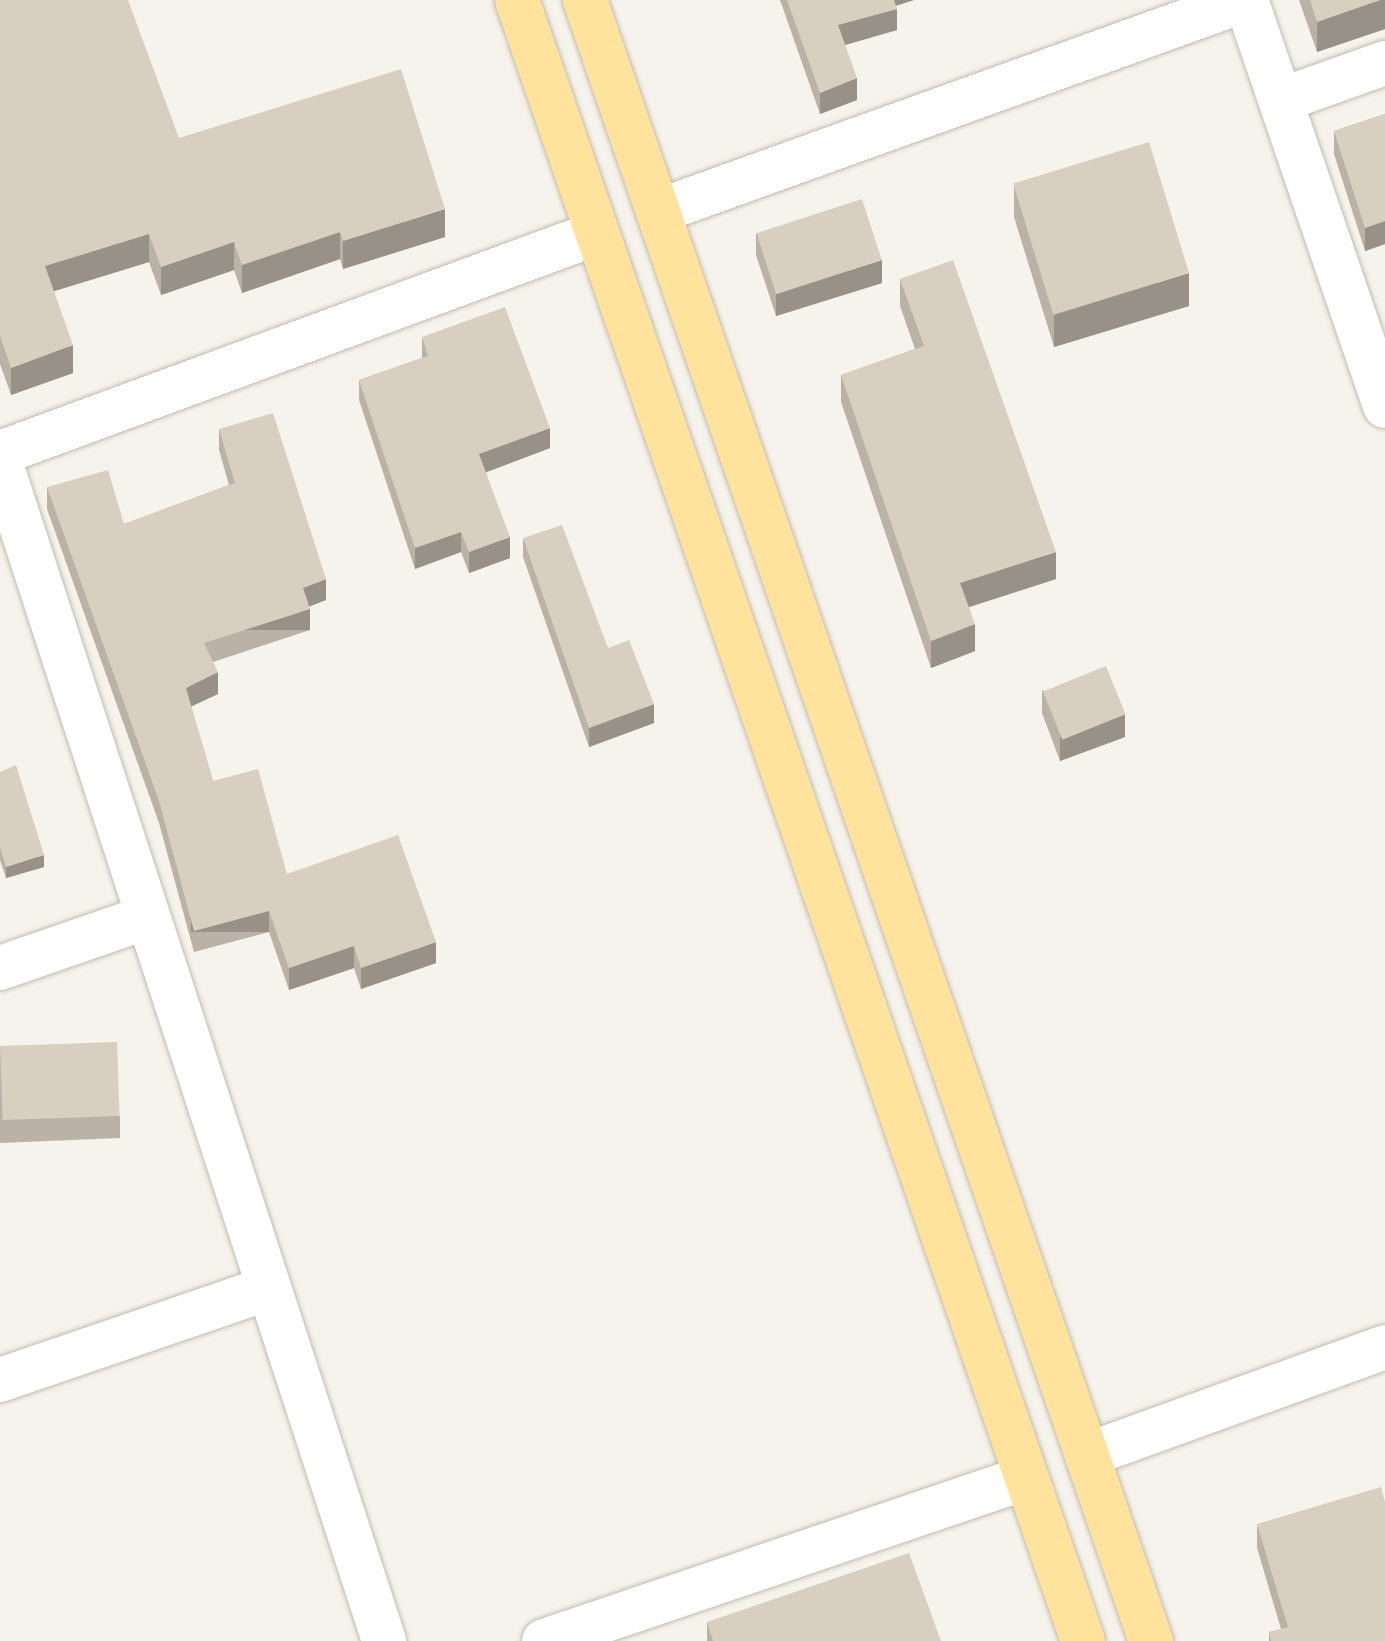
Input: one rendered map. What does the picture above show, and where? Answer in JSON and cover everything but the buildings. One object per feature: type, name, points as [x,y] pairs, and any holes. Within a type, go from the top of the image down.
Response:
[{"type":"main road","points":[[517,0],[1083,1641]]},
{"type":"main road","points":[[585,0],[1151,1641]]},
{"type":"street","points":[[659,211],[1246,0],[1385,406]]},
{"type":"street","points":[[1281,100],[1385,63]]},
{"type":"street","points":[[0,453],[597,233]]},
{"type":"street","points":[[0,461],[12,552],[144,918],[384,1641]]},
{"type":"street","points":[[0,968],[144,918]]},
{"type":"street","points":[[0,1380],[269,1288]]},
{"type":"street","points":[[1087,1455],[1385,1347]]},
{"type":"street","points":[[544,1641],[1025,1478]]}]
